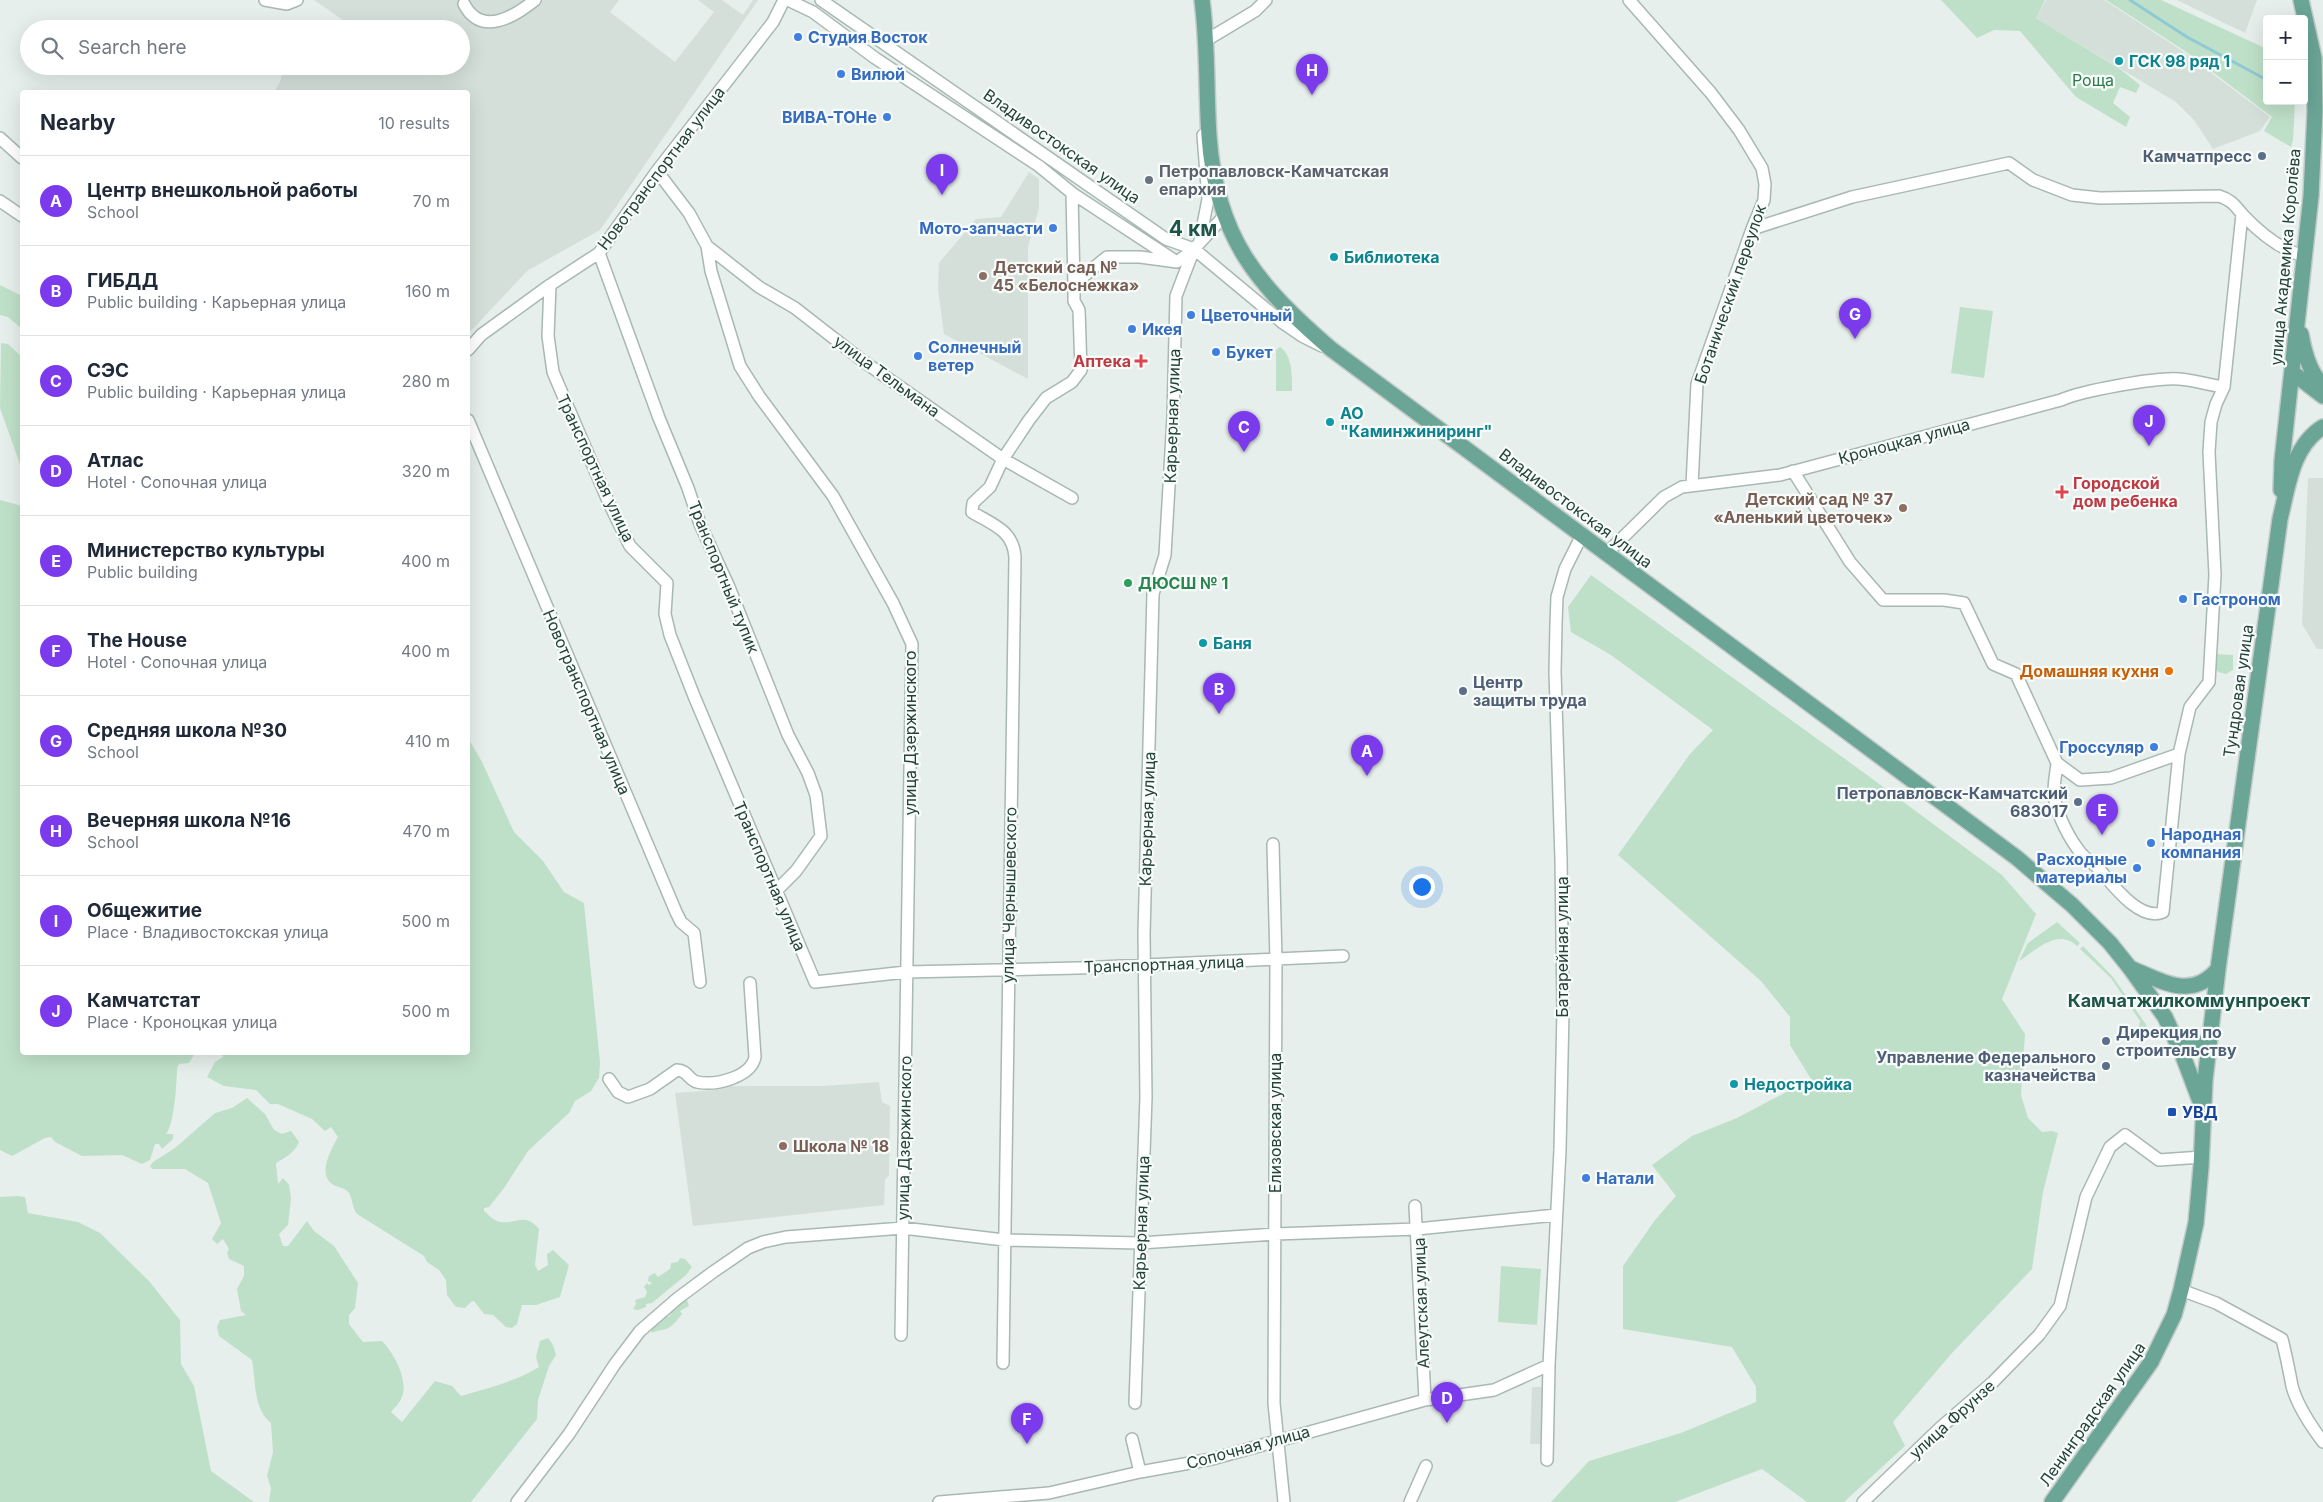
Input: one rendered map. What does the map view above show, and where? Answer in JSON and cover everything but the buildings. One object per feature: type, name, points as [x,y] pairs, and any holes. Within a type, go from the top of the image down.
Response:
[{"type":"main road","points":[[1202,0],[1212,161],[1225,215],[1242,252],[1261,281],[1281,304],[1331,349]]},
{"type":"main road","name":"улица Академика Королёва","points":[[2280,519],[2282,461],[2311,196],[2315,111],[2314,58],[2301,0]]},
{"type":"main road","points":[[2311,196],[2323,152]]},
{"type":"main road","points":[[2298,323],[2305,354],[2312,370],[2323,385]]},
{"type":"main road","name":"Владивостокская улица","points":[[1331,349],[2017,858],[2072,905],[2110,942],[2165,1017],[2203,1109]]},
{"type":"main road","points":[[2293,373],[2323,396]]},
{"type":"main road","name":"Тундровая улица","points":[[2233,853],[2280,519],[2294,464],[2301,448],[2323,428]]},
{"type":"main road","name":"Ленинградская улица","points":[[2052,1502],[2151,1362],[2174,1315],[2182,1290],[2196,1223],[2202,1157],[2203,1109],[2233,853]]},
{"type":"main road","points":[[2130,968],[2170,984],[2193,986],[2208,980],[2218,969]]},
{"type":"main road","points":[[2174,1036],[2182,1044],[2194,1049],[2202,1046],[2211,1036]]},
{"type":"street","points":[[265,0],[292,2]]},
{"type":"street","points":[[464,4],[474,18],[488,22],[510,17],[535,0]]},
{"type":"street","name":"Новотранспортная улица","points":[[470,348],[481,335],[550,285],[600,253],[657,171],[773,22],[784,0]]},
{"type":"street","points":[[788,0],[813,12],[875,58],[1039,166],[1072,193],[1176,262]]},
{"type":"street","name":"Владивостокская улица","points":[[821,0],[1166,239],[1197,245],[1283,323],[1302,336],[1331,349]]},
{"type":"street","points":[[1205,41],[1254,10],[1266,0]]},
{"type":"street","name":"Ботанический переулок","points":[[1629,0],[1711,93],[1740,130],[1762,168],[1765,184],[1764,200],[1696,384],[1692,485]]},
{"type":"street","name":"Карьерная улица","points":[[1135,1403],[1146,1097],[1144,965],[1153,594],[1165,555],[1173,417],[1176,296],[1197,245],[1208,199],[1203,140],[1208,106]]},
{"type":"street","points":[[0,138],[20,156]]},
{"type":"street","points":[[1752,229],[1852,198],[2009,163],[2033,180],[2072,195],[2100,198],[2219,196],[2232,201],[2242,214],[2275,243],[2294,254],[2304,256]]},
{"type":"street","name":"улица Дзержинского","points":[[657,171],[689,213],[707,246],[711,271],[727,331],[740,366],[759,396],[833,496],[893,603],[911,642],[900,1335]]},
{"type":"street","points":[[1004,459],[1046,398],[1072,382],[1081,370],[1079,310],[1074,301],[1072,193]]},
{"type":"street","points":[[0,201],[20,215]]},
{"type":"street","points":[[2057,762],[2054,800],[2064,826],[2076,846],[2101,871],[2118,893],[2144,910],[2159,914],[2164,911],[2179,754],[2190,707],[2209,682],[2214,576],[2210,482],[2211,422],[2216,404],[2224,387],[2242,214]]},
{"type":"street","name":"Карьерная улица","points":[[1197,245],[1225,215]]},
{"type":"street","points":[[1074,284],[1107,257],[1140,257],[1176,262],[1197,245]]},
{"type":"street","name":"улица Тельмана","points":[[707,246],[759,288],[795,308],[863,361],[1004,459],[1072,498]]},
{"type":"street","name":"Транспортный тупик","points":[[600,253],[659,418],[688,488],[700,524],[729,588],[788,735],[808,773],[816,795],[822,836],[796,871],[778,890]]},
{"type":"street","name":"Транспортная улица","points":[[550,285],[548,336],[553,372],[605,495],[630,546],[667,583],[666,614],[670,635],[694,696],[816,982],[906,972],[1144,965],[1342,956]]},
{"type":"street","name":"Кроноцкая улица","points":[[1607,553],[1664,497],[1682,487],[1762,478],[1793,471],[2061,400],[2073,394],[2143,382],[2178,379],[2224,387]]},
{"type":"street","name":"Новотранспортная улица","points":[[470,425],[673,906],[682,922],[694,933],[700,982]]},
{"type":"street","name":"улица Чернышевского","points":[[1002,1363],[1015,557],[1014,544],[1008,534],[972,512],[973,503],[990,487],[1004,459]]},
{"type":"street","points":[[1793,471],[1850,562],[1883,600],[1944,600],[1964,603],[1993,664],[2016,674],[2057,762],[2080,780],[2096,781],[2111,778],[2179,754]]},
{"type":"street","name":"Батарейная улица","points":[[1547,1460],[1563,1011],[1561,859],[1555,672],[1557,597],[1565,569],[1582,535]]},
{"type":"street","name":"Елизовская улица","points":[[1274,844],[1276,960],[1274,1403],[1285,1501]]},
{"type":"street","points":[[609,1080],[618,1092],[628,1097],[650,1089],[678,1070],[694,1081],[700,1082],[725,1080],[745,1073],[752,1066],[755,1057],[750,983]]},
{"type":"street","name":"улица Фрунзе","points":[[1864,1502],[1940,1428],[1993,1382],[2039,1335],[2060,1306],[2086,1198],[2110,1146],[2124,1136],[2159,1160],[2202,1157]]},
{"type":"street","name":"Алеутская улица","points":[[1415,1206],[1418,1229],[1425,1400]]},
{"type":"street","points":[[517,1502],[569,1434],[637,1334],[713,1272],[748,1248],[770,1240],[903,1228],[1004,1240],[1140,1242],[1275,1234],[1418,1229],[1556,1215]]},
{"type":"street","points":[[2182,1290],[2216,1303],[2282,1339],[2289,1364],[2292,1388],[2312,1428],[2323,1442]]},
{"type":"street","name":"Сопочная улица","points":[[939,1502],[1049,1493],[1140,1472],[1212,1459],[1425,1400],[1494,1390],[1550,1365]]},
{"type":"street","points":[[1132,1439],[1140,1472]]},
{"type":"street","points":[[1410,1502],[1426,1466]]},
{"type":"shaded area","points":[[314,0],[619,0],[610,12],[675,62],[714,12],[698,0],[722,0],[743,15],[753,0],[758,0],[600,230],[527,271],[470,332],[470,90],[275,90],[282,75],[470,75],[470,20],[343,20]]},
{"type":"shaded area","points":[[2046,0],[2104,0],[2184,52],[2270,117],[2260,131],[2213,149],[2194,120],[2176,102],[2036,18]]},
{"type":"shaded area","points":[[2177,0],[2257,0],[2245,33]]},
{"type":"shaded area","name":"Детский сад № 45 «Белоснежка»","points":[[1029,172],[1039,179],[1039,208],[1028,247],[1028,379],[944,334],[938,289],[939,263],[976,219],[1001,217]]},
{"type":"shaded area","points":[[2308,478],[2323,478],[2323,649],[2317,649],[2302,624]]},
{"type":"shaded area","points":[[879,1082],[882,1102],[890,1106],[889,1175],[885,1180],[884,1205],[693,1226],[675,1093],[716,1090],[721,1086],[823,1086]]},
{"type":"shaded area","points":[[1532,1387],[1542,1387],[1541,1444],[1530,1444]]},
{"type":"green space","name":"Роща","points":[[1941,0],[2045,0],[2036,18],[2120,69],[2140,85],[2136,93],[2120,87],[2113,103],[2130,117],[2126,127],[2076,97],[2020,31],[1994,30],[1977,38]]},
{"type":"green space","points":[[2106,0],[2161,0],[2263,47],[2263,105],[2295,105],[2291,147],[2264,131],[2272,117],[2185,51]]},
{"type":"green space","points":[[0,285],[20,295],[20,327],[8,317],[0,315]]},
{"type":"green space","points":[[1960,307],[1993,311],[1984,378],[1951,373]]},
{"type":"green space","points":[[1,343],[8,344],[20,355],[20,464],[0,408]]},
{"type":"green space","points":[[1280,347],[1290,361],[1292,391],[1276,391],[1276,350]]},
{"type":"green space","points":[[0,500],[20,505],[20,1055],[194,1055],[189,1063],[179,1064],[177,1068],[173,1113],[166,1134],[173,1134],[173,1139],[162,1149],[159,1144],[155,1144],[150,1160],[142,1164],[122,1155],[82,1156],[55,1142],[51,1137],[45,1138],[12,1156],[0,1150]]},
{"type":"green space","points":[[1591,575],[2002,875],[2036,914],[2002,999],[2025,1034],[2021,1095],[2028,1118],[2042,1132],[2052,1131],[2058,1133],[2043,1192],[2032,1269],[1952,1353],[1893,1422],[1905,1446],[1844,1502],[1807,1502],[1762,1469],[1675,1502],[1551,1502],[1589,1461],[1681,1433],[1756,1402],[1756,1387],[1732,1347],[1623,1329],[1623,1266],[1655,1220],[1676,1196],[1652,1165],[1692,1136],[1737,1118],[1811,1079],[1790,1045],[1790,1017],[1761,981],[1618,855],[1690,754],[1713,730],[1611,655],[1571,632],[1568,607]]},
{"type":"green space","points":[[2215,654],[2233,655],[2233,670],[2226,674],[2218,672],[2215,668]]},
{"type":"green space","points":[[470,741],[482,762],[514,832],[543,861],[564,892],[584,903],[600,1062],[599,1078],[591,1091],[575,1101],[569,1113],[528,1151],[504,1188],[489,1207],[484,1208],[484,1211],[497,1221],[524,1220],[534,1223],[539,1229],[535,1265],[538,1271],[548,1265],[547,1254],[553,1250],[569,1265],[560,1297],[536,1305],[522,1305],[517,1324],[512,1328],[506,1327],[493,1315],[484,1314],[474,1301],[465,1308],[456,1307],[447,1295],[446,1280],[439,1270],[427,1262],[424,1256],[357,1214],[349,1193],[332,1184],[328,1179],[326,1174],[327,1160],[338,1137],[331,1127],[325,1131],[312,1119],[278,1104],[270,1104],[256,1090],[224,1086],[207,1077],[215,1062],[223,1057],[222,1055],[470,1055]]},
{"type":"green space","points":[[2057,922],[2080,943],[2077,946],[2070,941],[2055,940],[2039,947],[2019,961],[2028,943]]},
{"type":"green space","points":[[2083,946],[2113,977],[2147,1026],[2138,1030],[2140,1021],[2111,978],[2080,949]]},
{"type":"green space","points":[[247,1098],[265,1114],[274,1130],[282,1134],[291,1131],[299,1142],[293,1152],[276,1163],[278,1184],[283,1178],[289,1185],[291,1198],[288,1225],[279,1234],[283,1246],[288,1246],[307,1221],[314,1231],[334,1246],[358,1283],[355,1308],[349,1315],[349,1324],[363,1342],[382,1341],[396,1360],[404,1384],[400,1401],[391,1412],[402,1422],[435,1381],[452,1386],[461,1396],[511,1381],[539,1367],[536,1357],[540,1341],[548,1338],[553,1345],[556,1355],[549,1366],[538,1400],[537,1419],[471,1502],[269,1502],[271,1488],[267,1476],[273,1452],[271,1423],[265,1417],[258,1402],[252,1360],[219,1336],[217,1327],[220,1320],[246,1315],[241,1311],[237,1289],[244,1276],[244,1266],[229,1259],[227,1253],[229,1249],[223,1239],[217,1244],[212,1239],[221,1223],[208,1183],[185,1169],[152,1169],[150,1166],[175,1148],[215,1113],[232,1108]]},
{"type":"green space","points":[[0,1197],[25,1197],[28,1213],[78,1222],[100,1233],[149,1281],[180,1320],[181,1364],[194,1386],[211,1471],[254,1502],[0,1502]]},
{"type":"green space","points":[[680,1258],[685,1259],[692,1267],[686,1275],[652,1303],[646,1304],[646,1307],[638,1310],[633,1309],[636,1304],[635,1300],[645,1297],[647,1292],[644,1287],[647,1283],[649,1285],[652,1283],[648,1281],[649,1276],[655,1273],[658,1277],[670,1269],[671,1263],[678,1262]]},
{"type":"green space","points":[[1501,1266],[1541,1269],[1537,1325],[1498,1322]]},
{"type":"green space","points":[[683,1300],[687,1300],[689,1306],[680,1311],[682,1314],[676,1322],[668,1328],[652,1333],[650,1327],[666,1315],[669,1317],[674,1308]]},
{"type":"waterway","points":[[2130,0],[2187,37],[2263,78]]},
{"type":"place","name":"Студия Восток","points":[[798,37]]},
{"type":"place","name":"ГСК 98 ряд 1","points":[[2119,61]]},
{"type":"place","name":"Вилюй","points":[[841,74]]},
{"type":"place","name":"Вечерняя школа №16","points":[[1312,95]]},
{"type":"place","name":"ВИВА-ТОНе","points":[[887,117]]},
{"type":"place","name":"Камчатпресс","points":[[2262,156]]},
{"type":"place","name":"Петропавловск-Камчатская епархия","points":[[1149,180]]},
{"type":"place","name":"Общежитие","points":[[942,195]]},
{"type":"place","name":"Мото-запчасти","points":[[1053,228]]},
{"type":"place","name":"Библиотека","points":[[1334,257]]},
{"type":"place","name":"Детский сад № 45 «Белоснежка»","points":[[983,276]]},
{"type":"place","name":"Цветочный","points":[[1191,315]]},
{"type":"place","name":"Икея","points":[[1132,329]]},
{"type":"place","name":"Средняя школа №30","points":[[1855,339]]},
{"type":"place","name":"Букет","points":[[1216,352]]},
{"type":"place","name":"Солнечный ветер","points":[[918,356]]},
{"type":"place","name":"Аптека","points":[[1141,361]]},
{"type":"place","name":"АО \"Каминжиниринг\"","points":[[1330,422]]},
{"type":"place","name":"Камчатстат","points":[[2149,446]]},
{"type":"place","name":"СЭС","points":[[1244,452]]},
{"type":"place","name":"Городской дом ребенка","points":[[2062,492]]},
{"type":"place","name":"Детский сад № 37 «Аленький цветочек»","points":[[1903,508]]},
{"type":"place","name":"ДЮСШ № 1","points":[[1128,583]]},
{"type":"place","name":"Гастроном","points":[[2183,599]]},
{"type":"place","name":"Баня","points":[[1203,643]]},
{"type":"place","name":"Домашняя кухня","points":[[2169,671]]},
{"type":"place","name":"Центр защиты труда","points":[[1463,691]]},
{"type":"place","name":"ГИБДД","points":[[1219,714]]},
{"type":"place","name":"Гроссуляр","points":[[2154,747]]},
{"type":"place","name":"Центр внешкольной работы","points":[[1367,776]]},
{"type":"place","name":"Петропавловск-Камчатский 683017","points":[[2078,802]]},
{"type":"place","name":"Министерство культуры","points":[[2102,835]]},
{"type":"place","name":"Народная компания","points":[[2151,843]]},
{"type":"place","name":"Расходные материалы","points":[[2137,868]]},
{"type":"place","name":"Дирекция по строительству","points":[[2106,1041]]},
{"type":"place","name":"Управление Федерального казначейства","points":[[2106,1066]]},
{"type":"place","name":"Недостройка","points":[[1734,1084]]},
{"type":"place","name":"УВД","points":[[2172,1112]]},
{"type":"place","name":"Школа № 18","points":[[783,1146]]},
{"type":"place","name":"Натали","points":[[1586,1178]]},
{"type":"place","name":"Атлас","points":[[1447,1423]]},
{"type":"place","name":"The House","points":[[1027,1444]]},
{"type":"district","name":"4 км","points":[[1193,228]]},
{"type":"district","name":"Камчатжилкоммунпроект","points":[[2189,1000]]}]
